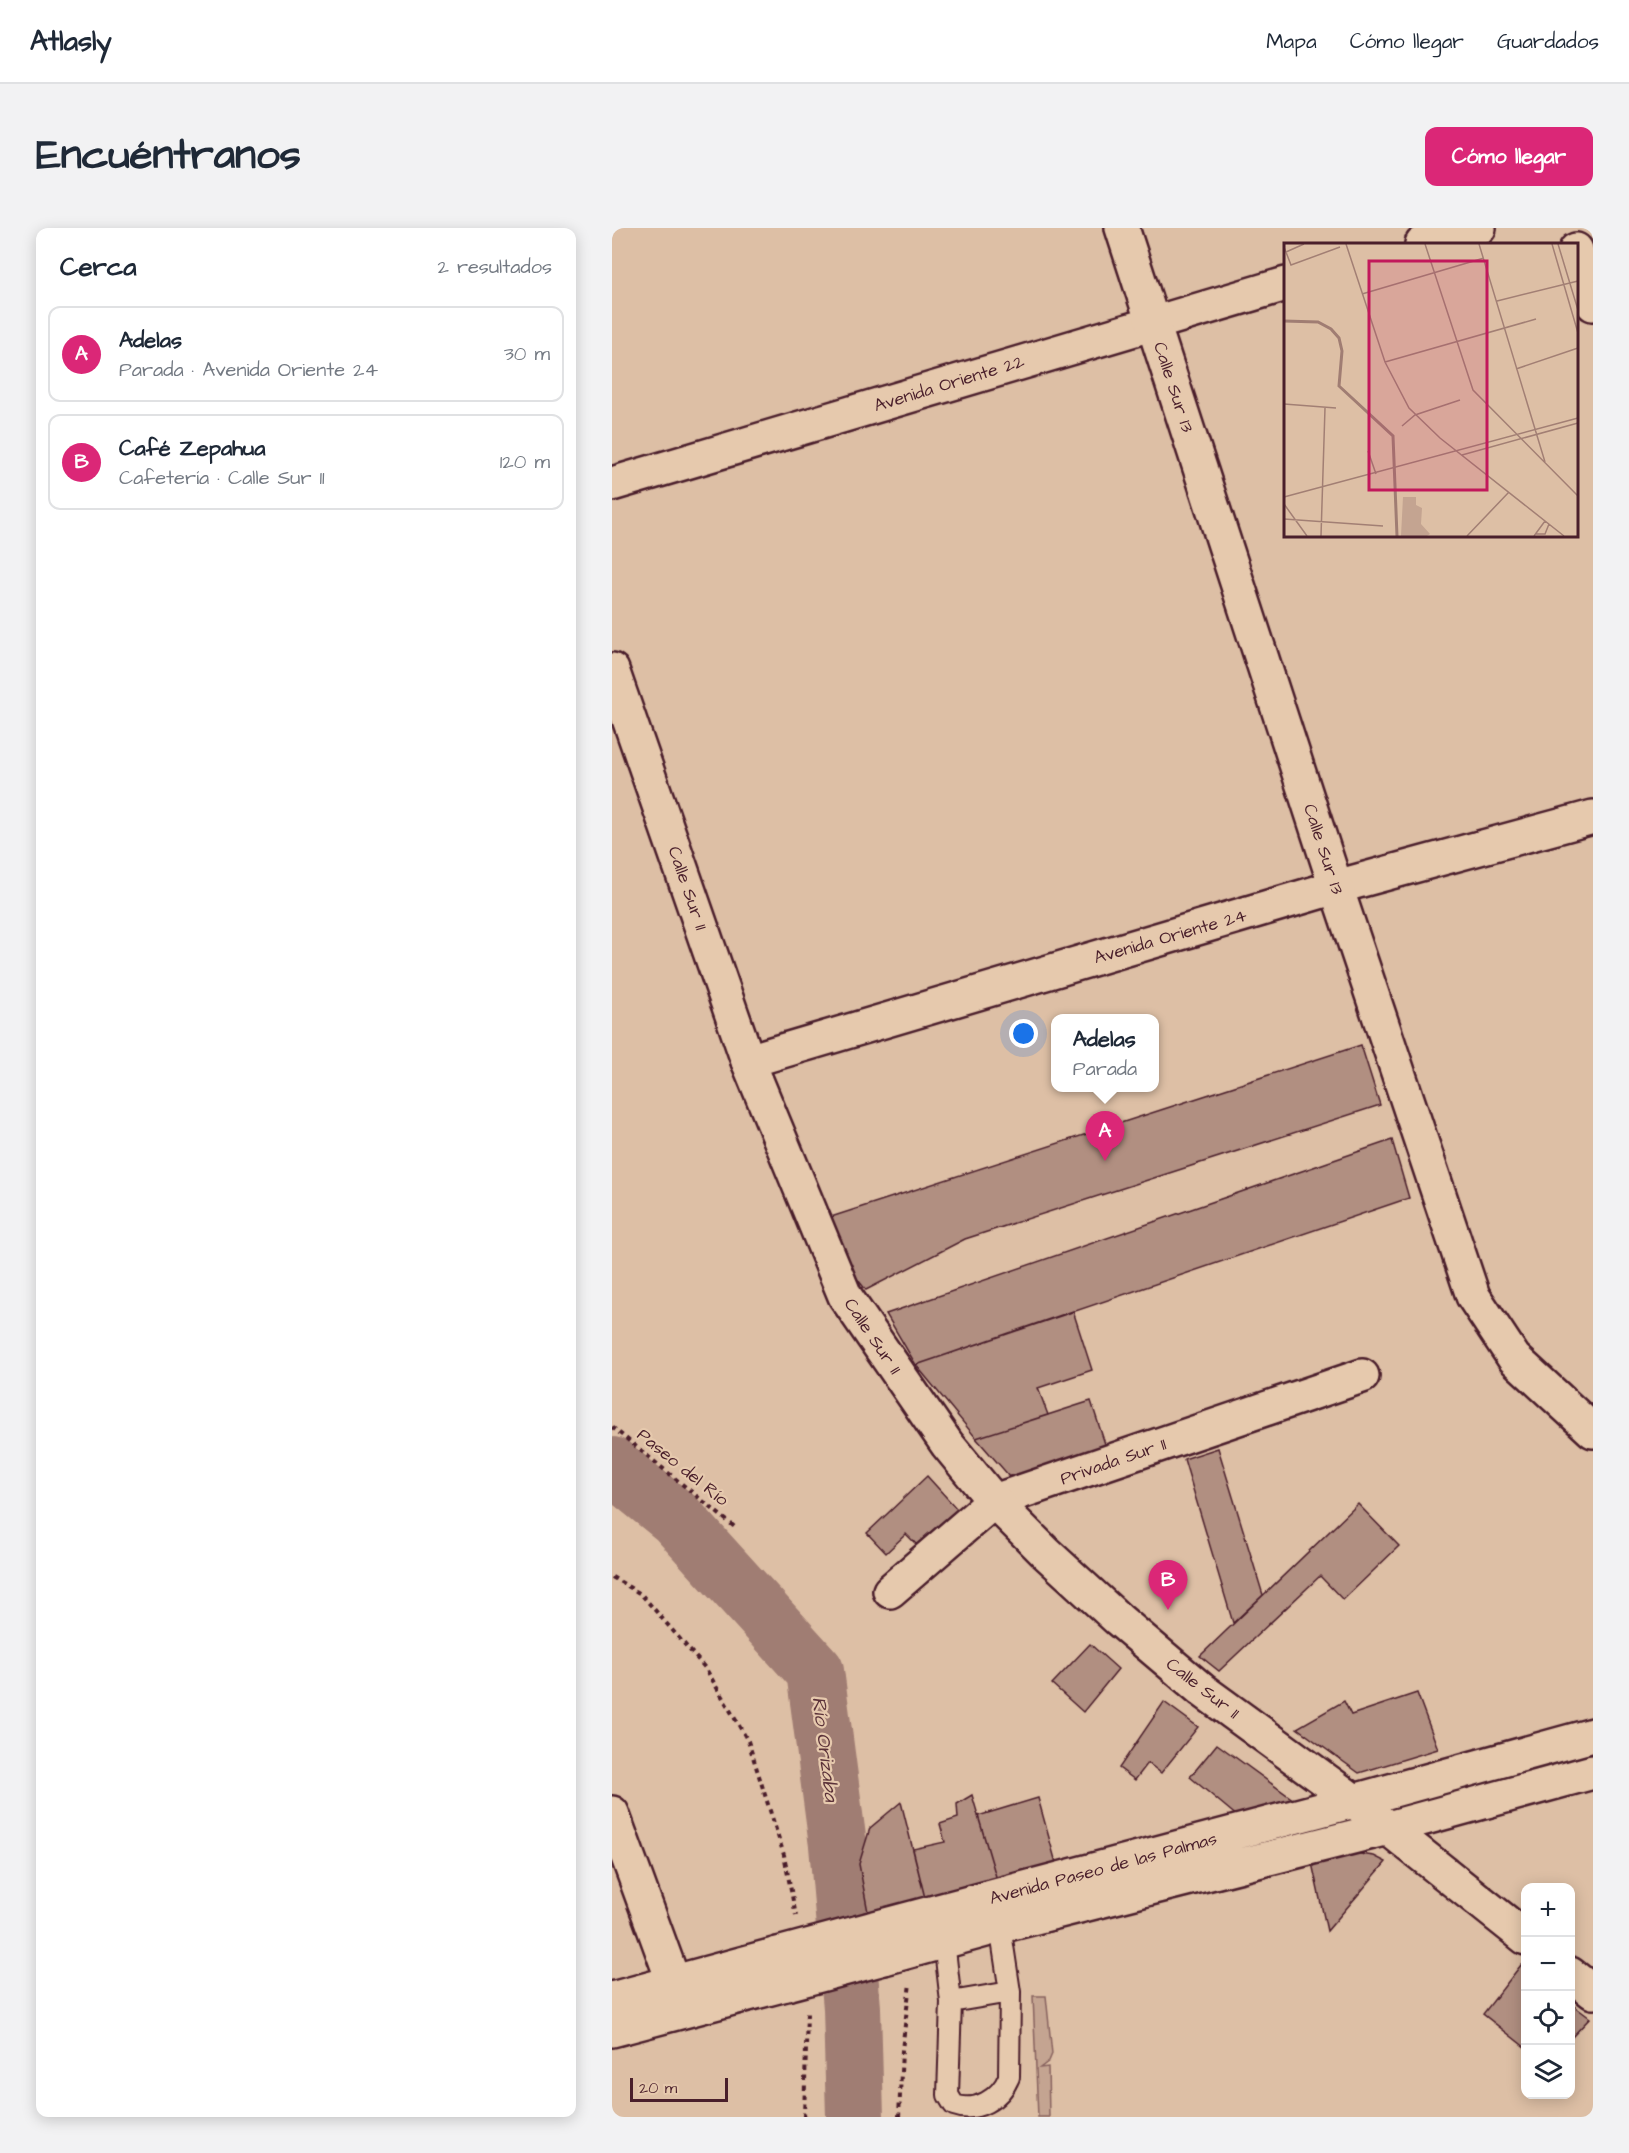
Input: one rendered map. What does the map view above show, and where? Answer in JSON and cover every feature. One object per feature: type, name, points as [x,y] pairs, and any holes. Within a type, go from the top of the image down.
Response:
[{"type":"street","name":"Calle Sur 13","points":[[1122,228],[1336,887],[1473,1296],[1514,1358],[1593,1431]]},
{"type":"street","points":[[1426,243],[1479,228]]},
{"type":"street","points":[[1570,228],[1575,243]]},
{"type":"street","points":[[1578,256],[1593,304]]},
{"type":"street","name":"Avenida Oriente 22","points":[[612,484],[1284,285]]},
{"type":"street","name":"Calle Sur 11","points":[[612,670],[748,1060],[845,1296],[947,1444],[994,1501],[1046,1552],[1102,1604],[1202,1690],[1354,1801],[1525,1937]]},
{"type":"street","name":"Avenida Oriente 24","points":[[748,1060],[1336,887],[1593,817]]},
{"type":"street","name":"Privada Sur 11","points":[[890,1591],[994,1501],[1362,1376]]},
{"type":"street","name":"Avenida Paseo de las Palmas","points":[[612,2030],[782,1969],[877,1944],[1354,1801],[1593,1735]]},
{"type":"street","name":"Avenida Paseo de las Palmas","points":[[877,1944],[944,1941],[1388,1828],[1593,1772]]},
{"type":"street","points":[[612,1813],[674,1983]]},
{"type":"street","name":"Avenida Paseo de las Palmas","points":[[612,1999],[674,1983],[782,1969]]},
{"type":"street","points":[[1575,1978],[1593,1992]]},
{"type":"lane","points":[[944,1941],[951,2002],[948,2095],[954,2105],[966,2110],[993,2100],[1005,2089],[1009,2077],[1010,1992],[1000,1926]]},
{"type":"lane","points":[[951,2002],[1010,1992]]},
{"type":"path","name":"Paseo del Río","points":[[612,1427],[736,1528]]},
{"type":"path","points":[[612,1577],[641,1594],[705,1669],[748,1741],[784,1855],[797,1921]]},
{"type":"path","points":[[899,2117],[902,2050],[911,1984]]},
{"type":"path","points":[[804,2117],[807,2012]]},
{"type":"shaded area","points":[[1033,1996],[1046,1996],[1052,2054],[1049,2061],[1040,2068],[1048,2067],[1049,2117],[1038,2117]]},
{"type":"building","points":[[1361,1045],[1380,1105],[965,1239],[866,1290],[851,1271],[831,1217]]},
{"type":"building","points":[[1392,1140],[1409,1198],[916,1365],[886,1314]]},
{"type":"building","points":[[1073,1311],[1092,1370],[1038,1388],[1048,1415],[976,1438],[916,1365]]},
{"type":"building","points":[[1091,1401],[1106,1447],[1010,1477],[976,1438]]},
{"type":"building","points":[[1218,1448],[1263,1595],[1233,1623],[1184,1459]]},
{"type":"building","points":[[927,1476],[966,1519],[926,1554],[906,1534],[886,1553],[867,1533]]},
{"type":"building","points":[[1358,1504],[1399,1546],[1343,1600],[1320,1576],[1219,1671],[1200,1656]]},
{"type":"building","points":[[1090,1644],[1118,1669],[1083,1712],[1052,1684]]},
{"type":"building","points":[[1417,1693],[1438,1749],[1359,1773],[1297,1728],[1344,1701],[1351,1715]]},
{"type":"building","points":[[1164,1702],[1198,1727],[1161,1773],[1148,1763],[1135,1780],[1119,1768]]},
{"type":"building","points":[[1217,1744],[1294,1800],[1238,1817],[1190,1777]]},
{"type":"building","points":[[972,1795],[997,1880],[925,1898],[913,1849],[945,1842],[940,1824],[958,1818],[957,1804]]},
{"type":"building","points":[[1038,1798],[1056,1863],[997,1880],[978,1816]]},
{"type":"building","points":[[901,1802],[925,1898],[868,1912],[859,1864],[870,1828]]},
{"type":"building","points":[[1353,1853],[1374,1856],[1386,1862],[1327,1931],[1312,1863]]},
{"type":"building","points":[[1521,1965],[1521,2044],[1483,2014]]},
{"type":"building","points":[[1575,2007],[1590,2018],[1575,2034]]},
{"type":"waterway","name":"Río Orizaba","points":[[612,1466],[676,1518],[815,1671],[838,1845],[852,2008],[855,2117]]},
{"type":"place","name":"Adelas","points":[[1105,1161]]},
{"type":"place","name":"Café Zepahua","points":[[1168,1610]]}]
